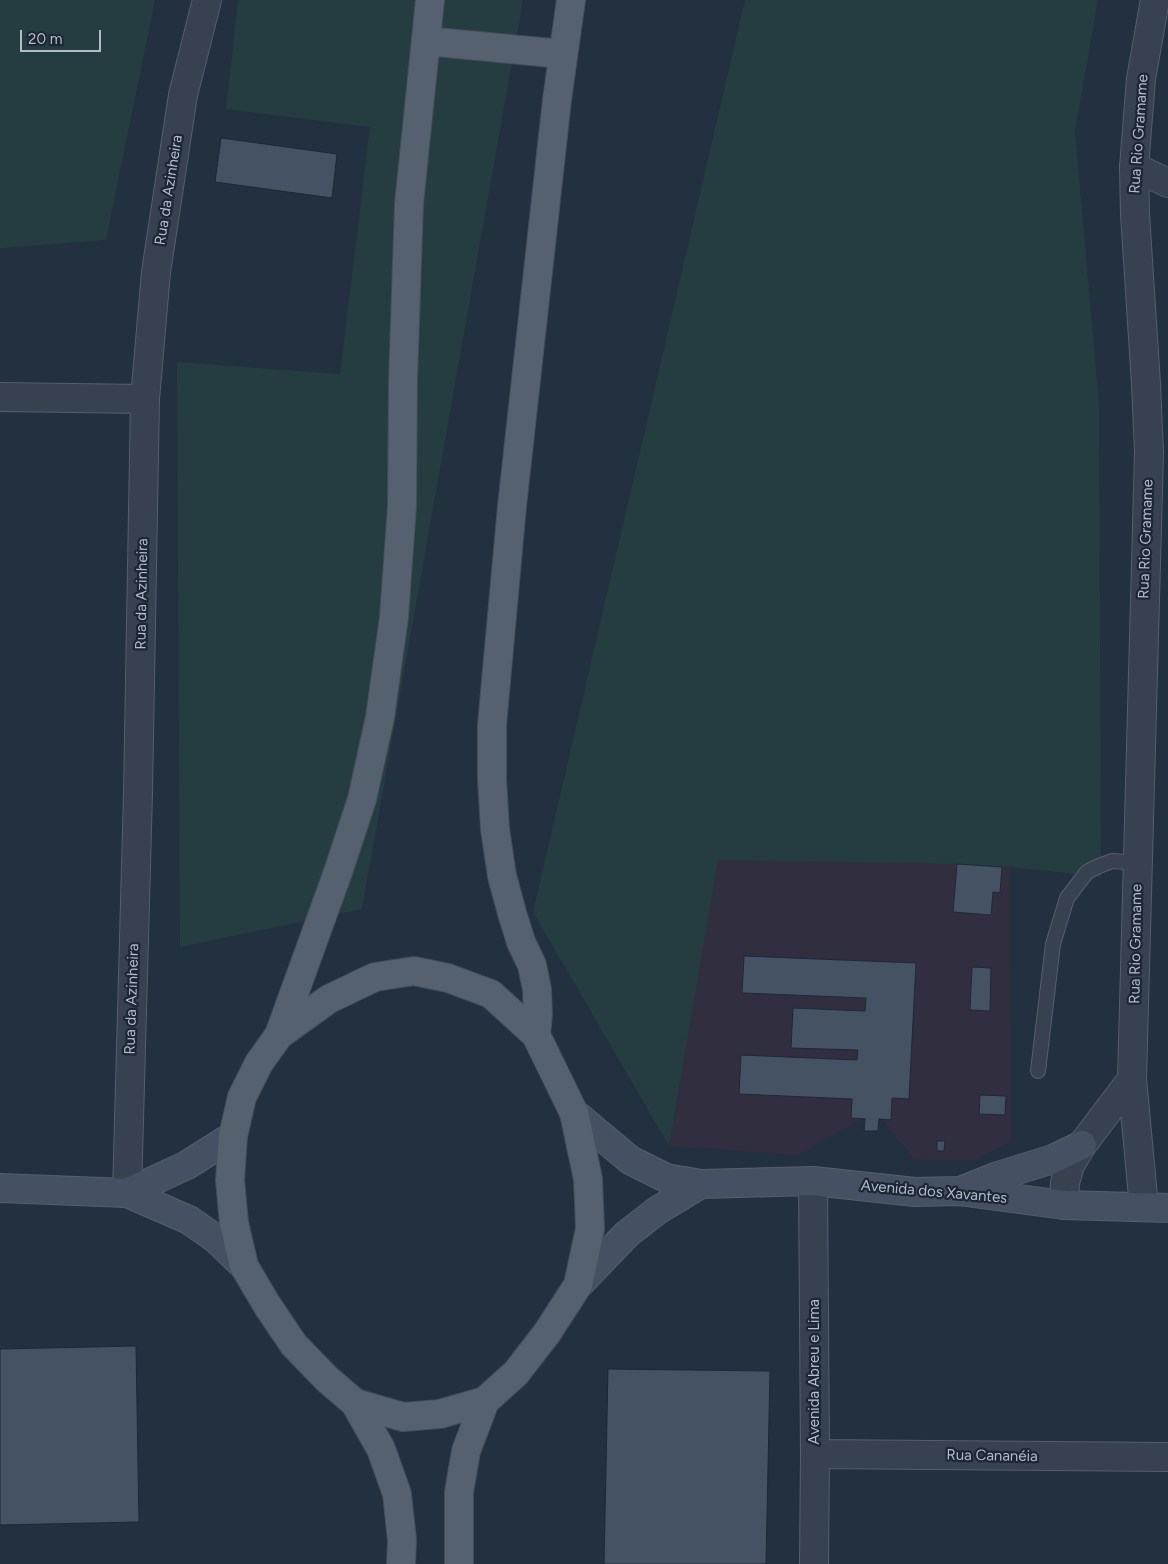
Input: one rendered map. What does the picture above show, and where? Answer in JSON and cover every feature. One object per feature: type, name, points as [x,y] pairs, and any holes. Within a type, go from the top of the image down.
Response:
[{"type":"main road","points":[[244,1266],[234,1223],[230,1180],[233,1136],[242,1097],[259,1063],[279,1035],[338,872],[362,799],[380,717],[394,617],[402,506],[403,380],[410,204],[430,0]]},
{"type":"main road","points":[[536,1035],[538,1014],[537,989],[532,965],[521,942],[509,904],[502,876],[495,829],[492,778],[492,725],[512,506],[562,54],[571,0]]},
{"type":"main road","points":[[426,41],[562,54]]},
{"type":"main road","points":[[279,1035],[329,999],[375,977],[414,971],[448,978],[490,994],[536,1035],[574,1112],[588,1180],[590,1228],[578,1285],[547,1333],[516,1373],[485,1401],[440,1414],[403,1416],[355,1403]]},
{"type":"main road","name":"Avenida dos Xavantes","points":[[574,1112],[630,1160],[666,1178],[701,1184],[813,1181],[915,1192],[959,1192],[1064,1205],[1156,1208]]},
{"type":"main road","points":[[127,1193],[186,1165],[233,1136]]},
{"type":"main road","points":[[959,1192],[998,1176],[1053,1158],[1082,1144]]},
{"type":"main road","name":"Avenida dos Xavantes","points":[[578,1285],[627,1234],[658,1210],[701,1184]]},
{"type":"main road","points":[[0,1188],[127,1193],[189,1220],[216,1239],[244,1266],[267,1305],[294,1344],[327,1379],[355,1403],[381,1449],[397,1494],[402,1540],[401,1564]]},
{"type":"main road","points":[[459,1564],[459,1492],[466,1451],[485,1401]]},
{"type":"street","name":"Rua da Azinheira","points":[[127,1193],[138,783],[145,399],[156,272],[183,95],[207,0]]},
{"type":"street","name":"Rua Rio Gramame","points":[[1155,0],[1141,79],[1134,166],[1135,214],[1149,452],[1132,1079],[1156,1208]]},
{"type":"street","points":[[1134,166],[1168,183]]},
{"type":"street","points":[[0,397],[145,399]]},
{"type":"street","points":[[1064,1205],[1065,1183],[1070,1166],[1082,1144],[1132,1079]]},
{"type":"street","name":"Avenida Abreu e Lima","points":[[813,1181],[814,1564]]},
{"type":"street","name":"Rua Cananéia","points":[[815,1454],[1168,1457]]},
{"type":"lane","points":[[1038,1071],[1053,944],[1067,898],[1087,872],[1112,861],[1138,862]]},
{"type":"shaded area","points":[[717,860],[957,864],[1010,867],[1011,1142],[972,1161],[914,1159],[882,1119],[879,1119],[878,1131],[864,1131],[865,1119],[862,1119],[798,1155],[669,1146]]},
{"type":"green space","points":[[0,0],[155,0],[106,240],[0,248]]},
{"type":"green space","points":[[238,0],[523,0],[362,909],[180,947],[177,362],[340,374],[370,127],[226,109]]},
{"type":"green space","points":[[745,0],[1098,0],[1075,131],[1099,404],[1101,877],[1010,867],[957,864],[718,860],[669,1146],[533,912]]},
{"type":"building","points":[[221,138],[337,154],[332,198],[215,182]]},
{"type":"building","points":[[957,864],[1002,867],[1000,893],[993,892],[991,915],[953,912]]},
{"type":"building","points":[[744,956],[916,963],[909,1099],[892,1098],[891,1120],[879,1119],[878,1131],[864,1131],[865,1119],[851,1118],[852,1099],[739,1094],[741,1055],[857,1060],[858,1050],[791,1048],[793,1008],[865,1011],[866,998],[742,993]]},
{"type":"building","points":[[972,967],[991,968],[990,1011],[970,1010]]},
{"type":"building","points":[[980,1095],[1006,1096],[1005,1115],[979,1114]]},
{"type":"building","points":[[937,1141],[945,1141],[944,1151],[937,1151]]},
{"type":"building","points":[[136,1346],[139,1522],[0,1525],[0,1349]]},
{"type":"building","points":[[608,1369],[770,1371],[766,1564],[604,1564]]}]
